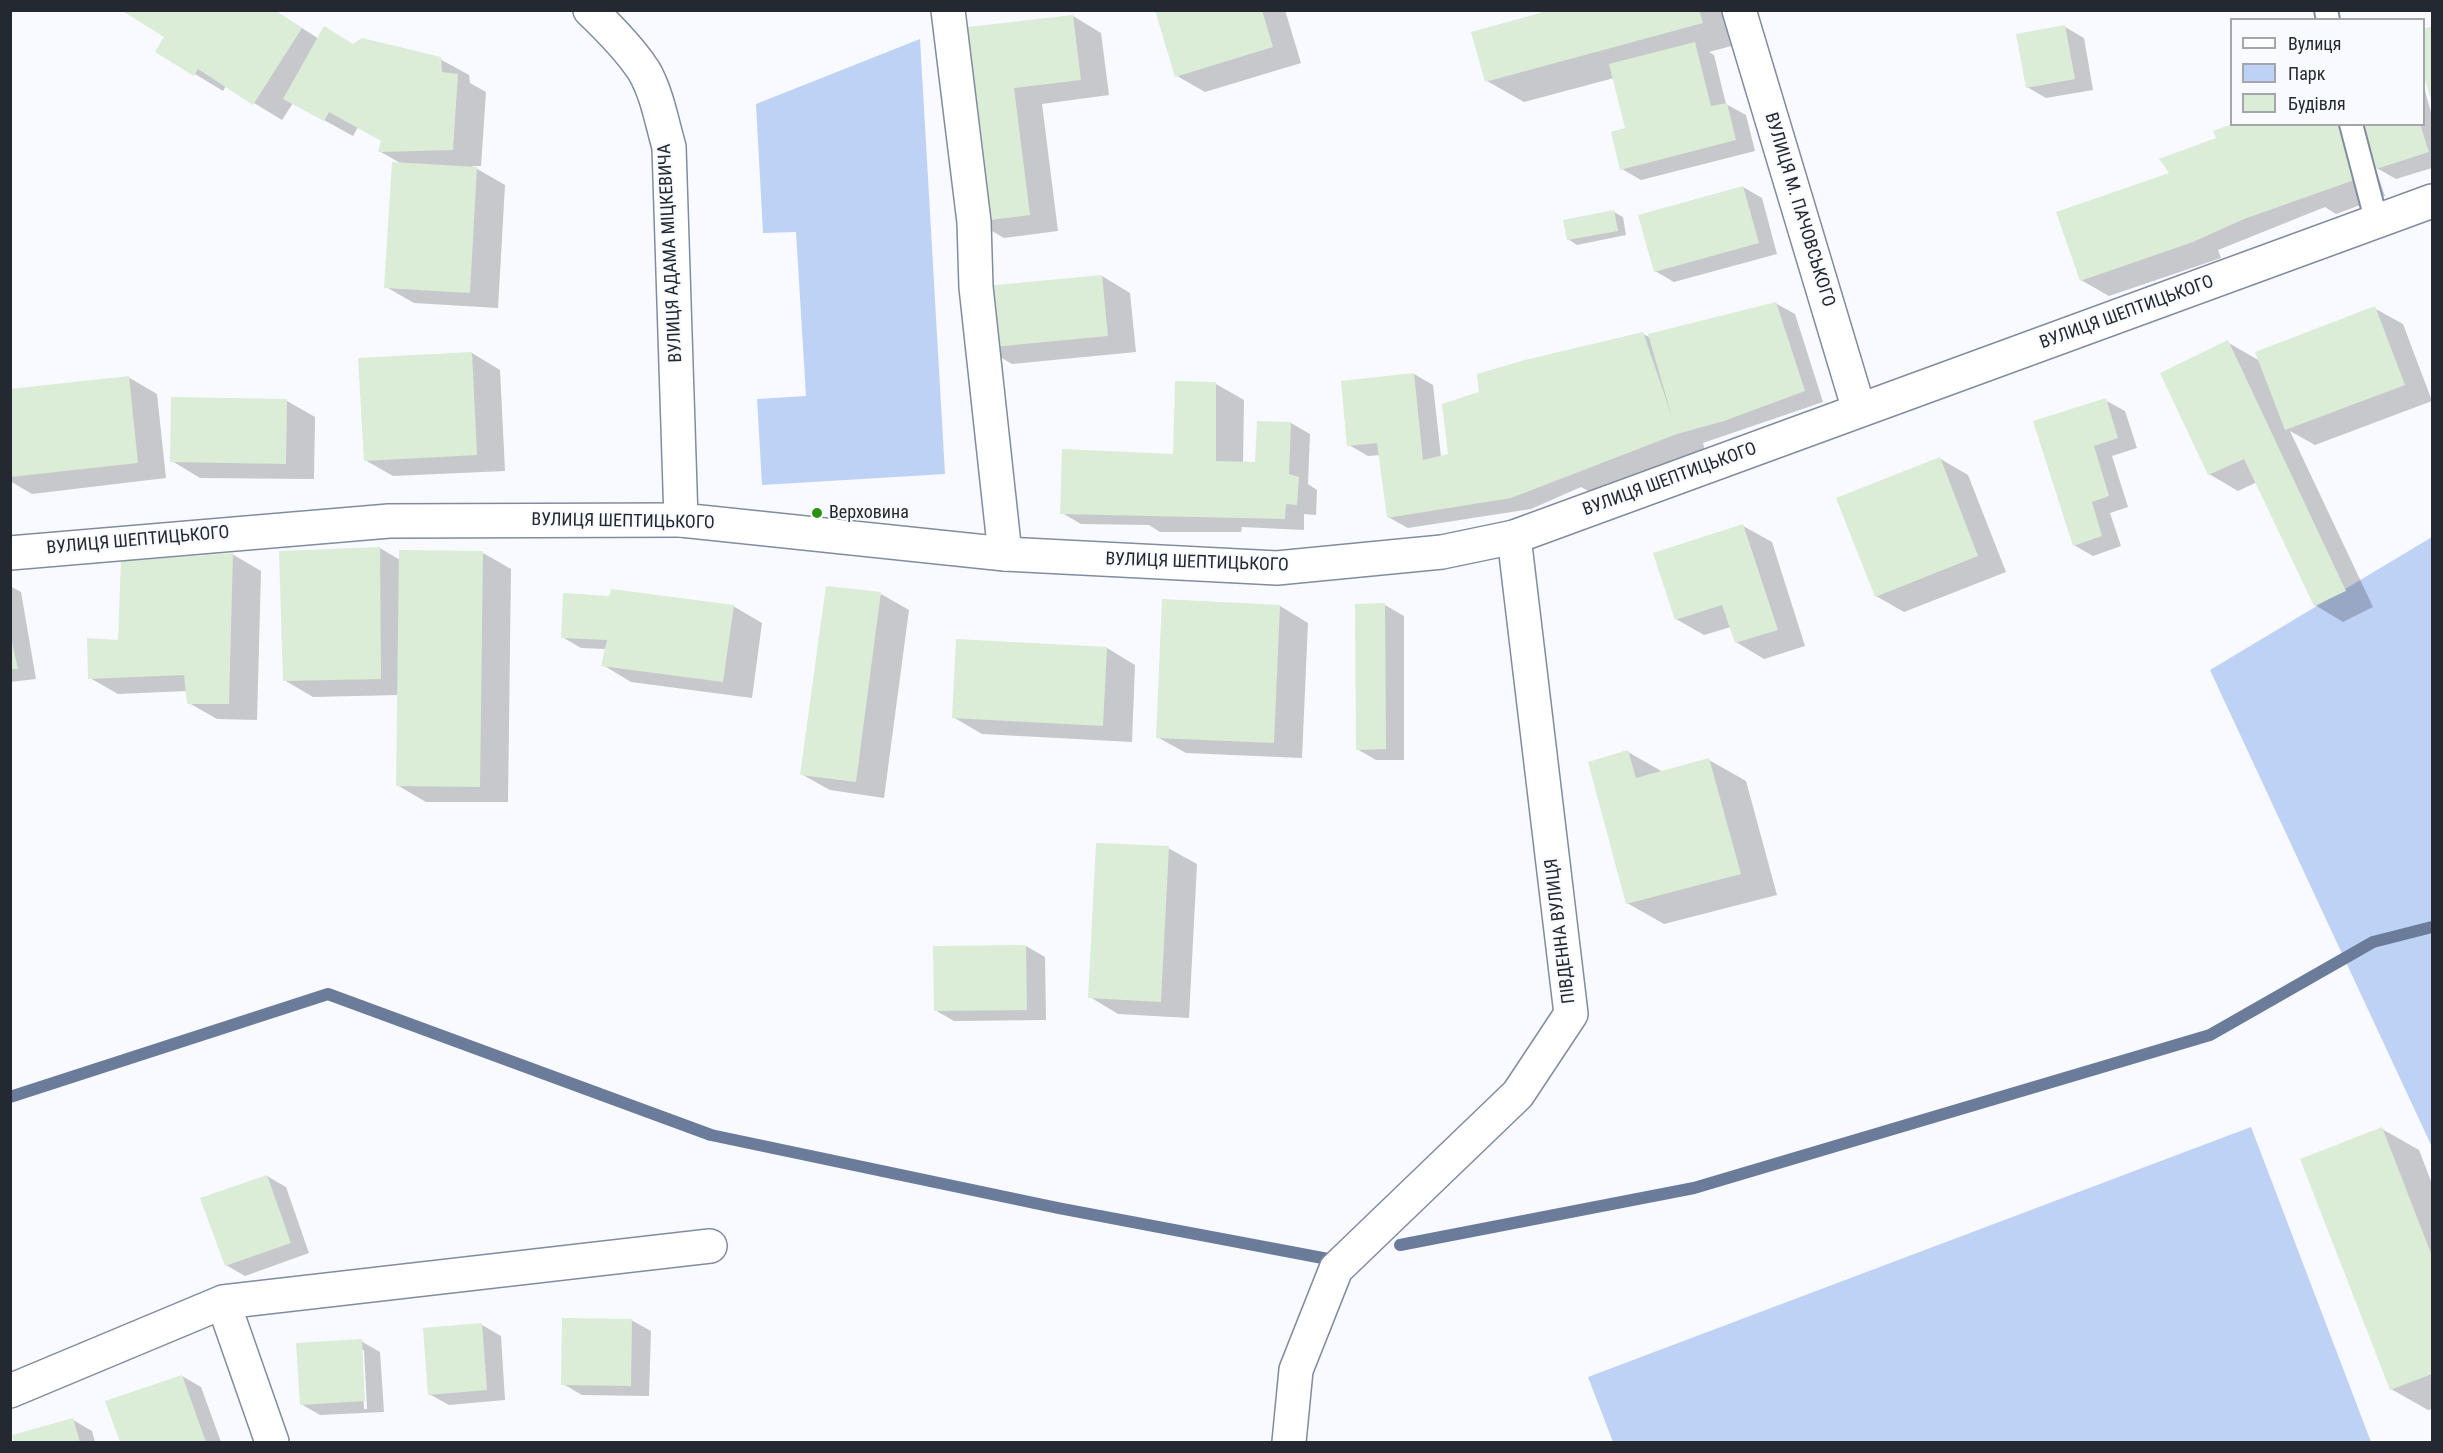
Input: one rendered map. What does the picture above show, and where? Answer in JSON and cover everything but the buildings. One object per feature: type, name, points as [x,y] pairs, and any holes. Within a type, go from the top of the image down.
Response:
[{"type":"street","name":"ВУЛИЦЯ АДАМА МІЦКЕВИЧА","points":[[590,10],[614,33],[645,72],[669,147],[681,520]]},
{"type":"street","points":[[948,10],[974,222],[976,287],[1005,554]]},
{"type":"street","name":"ВУЛИЦЯ М. ПАЧОВСЬКОГО","points":[[1739,10],[1859,410]]},
{"type":"street","name":"ВУЛИЦЯ ШЕПТИЦЬКОГО","points":[[10,553],[389,521],[681,520],[1005,554],[1277,568],[1442,552],[1514,537],[2433,201]]},
{"type":"street","name":"ПІВДЕННА ВУЛИЦЯ","points":[[1289,1443],[1296,1370],[1336,1269],[1518,1094],[1570,1014],[1514,537]]},
{"type":"street","points":[[10,1391],[223,1302],[710,1246]]},
{"type":"street","points":[[223,1302],[272,1443]]},
{"type":"lane","points":[[2352,126],[2377,223]]},
{"type":"green space","points":[[920,39],[945,474],[762,485],[757,399],[806,396],[796,232],[763,233],[756,104]]},
{"type":"green space","points":[[2432,537],[2432,1147],[2210,670]]},
{"type":"green space","points":[[2251,1127],[2371,1442],[1613,1442],[1588,1377]]},
{"type":"waterway","points":[[1400,1245],[1694,1188],[2210,1035],[2373,942],[2432,927]]},
{"type":"waterway","points":[[10,1097],[328,994],[711,1135],[1058,1208],[1328,1259]]},
{"type":"place","name":"Верховина","points":[[817,513]]}]
